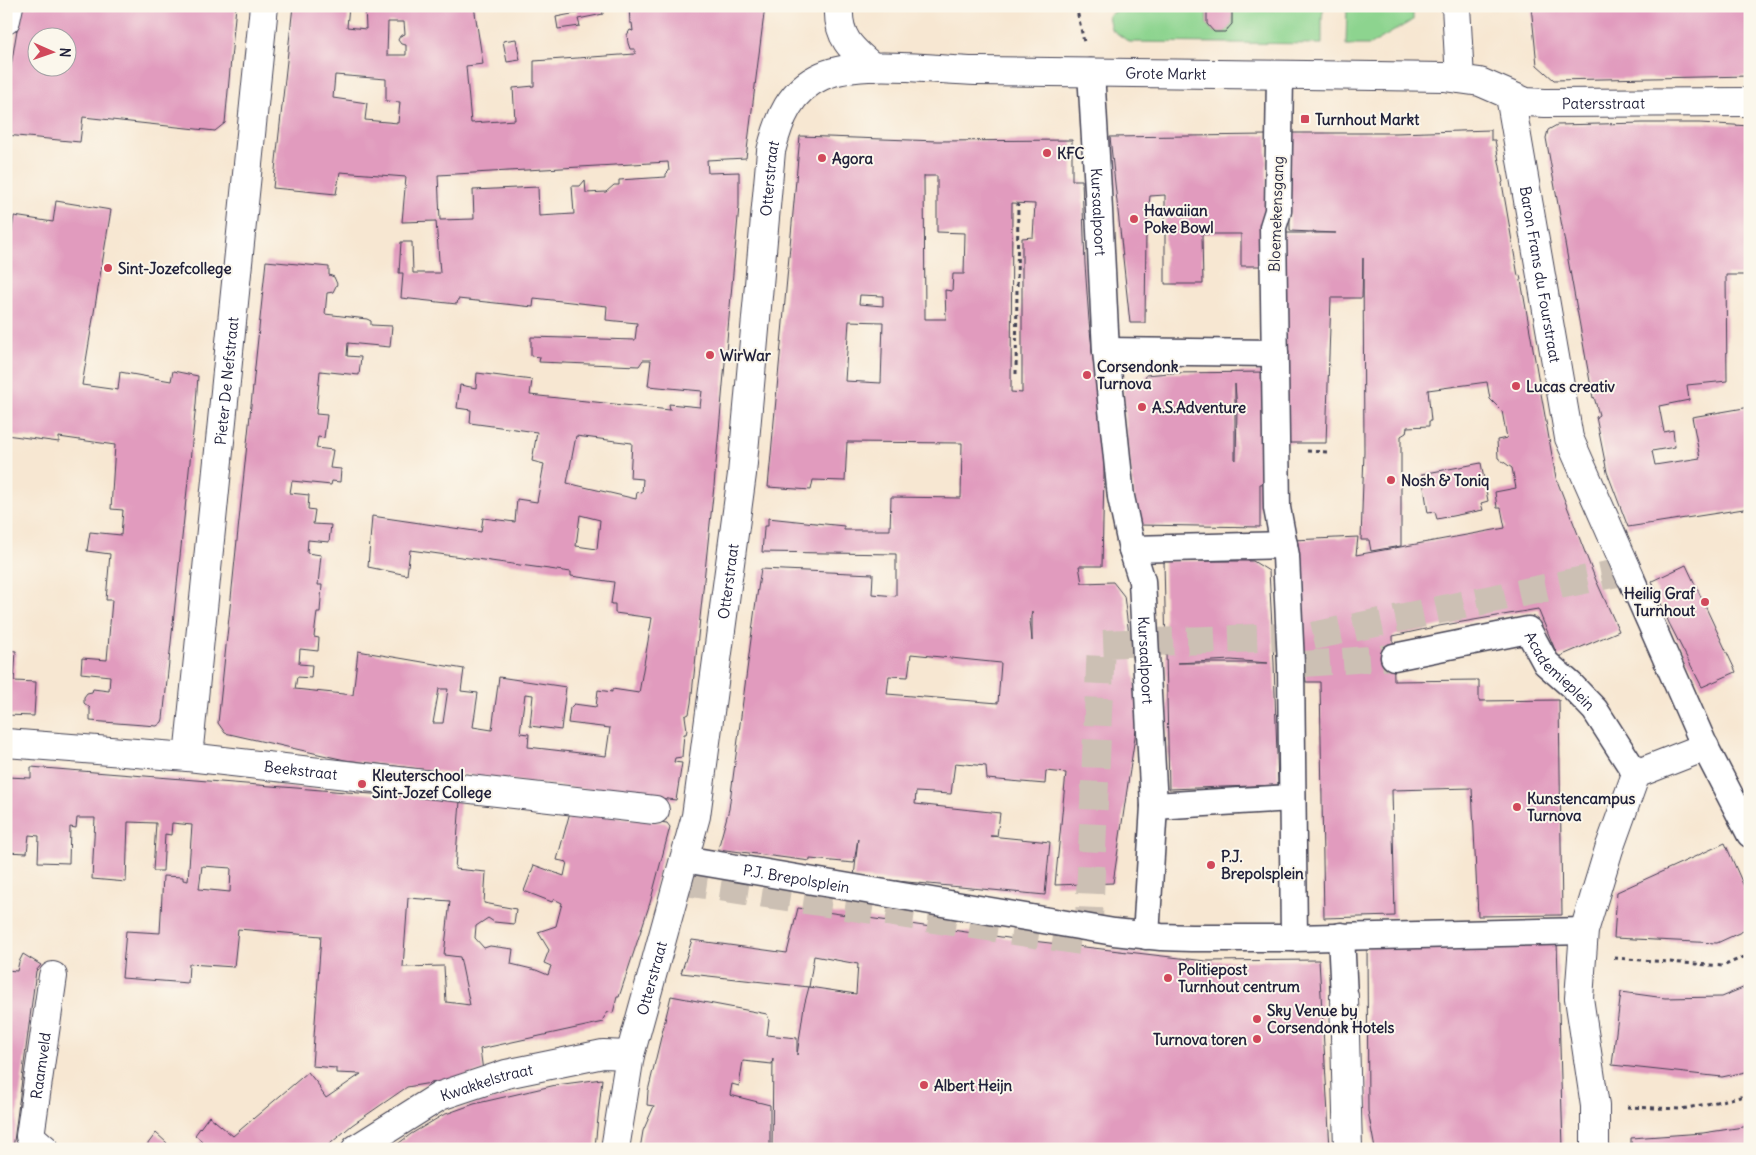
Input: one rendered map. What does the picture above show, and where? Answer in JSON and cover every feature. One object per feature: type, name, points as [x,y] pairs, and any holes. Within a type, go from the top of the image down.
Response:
[{"type":"street","points":[[6,20],[8,6]]},
{"type":"street","name":"Pieter De Nefstraat","points":[[188,757],[264,6]]},
{"type":"street","points":[[839,6],[841,29],[847,43],[855,53],[873,67]]},
{"type":"street","points":[[1456,6],[1460,78]]},
{"type":"street","name":"Grote Markt","points":[[873,67],[956,70],[1444,76],[1460,78]]},
{"type":"street","name":"Otterstraat","points":[[615,1149],[630,1055],[696,816],[742,474],[771,150],[784,112],[793,97],[807,84],[822,76],[840,70],[873,67]]},
{"type":"street","name":"Kursaalpoort","points":[[1091,72],[1106,351],[1121,497],[1132,548],[1142,582],[1154,806]]},
{"type":"street","name":"Bloemekensgang","points":[[1280,75],[1278,211],[1273,227],[1277,508],[1286,556],[1297,664],[1292,798]]},
{"type":"street","name":"Patersstraat","points":[[1460,78],[1480,82],[1526,102],[1750,102]]},
{"type":"street","name":"Baron Frans du Fourstraat","points":[[1510,96],[1569,438],[1703,744],[1750,834]]},
{"type":"street","points":[[1106,351],[1275,353]]},
{"type":"street","points":[[1132,548],[1284,545]]},
{"type":"street","name":"Academieplein","points":[[1394,657],[1528,630],[1546,663],[1571,685],[1594,710],[1636,774]]},
{"type":"street","name":"Beekstraat","points":[[6,743],[188,757],[655,810]]},
{"type":"street","points":[[1595,1149],[1595,1106],[1579,998],[1583,943],[1609,849],[1636,774],[1703,744]]},
{"type":"street","points":[[1146,936],[1154,806],[1292,798],[1318,937],[1344,997],[1348,1149]]},
{"type":"street","name":"P.J. Brepolsplein","points":[[684,859],[1146,936],[1191,938],[1318,937]]},
{"type":"street","points":[[1318,937],[1583,943]]},
{"type":"street","name":"Raamveld","points":[[45,1149],[30,1136],[53,976]]},
{"type":"street","name":"Kwakkelstraat","points":[[356,1149],[440,1096],[506,1074],[602,1054],[630,1055]]},
{"type":"path","points":[[1016,374],[1018,204]]},
{"type":"path","points":[[1583,943],[1723,966],[1750,954]]},
{"type":"path","points":[[1595,1106],[1682,1109],[1750,1095]]},
{"type":"green space","points":[[1122,6],[1206,6],[1207,24],[1214,32],[1225,32],[1232,24],[1232,8],[1237,6],[1274,10],[1277,6],[1324,6],[1322,44],[1129,42],[1111,29],[1108,16]]},
{"type":"green space","points":[[1347,6],[1413,6],[1413,20],[1370,45],[1346,45]]},
{"type":"building","points":[[21,6],[236,6],[225,123],[215,131],[83,117],[80,142],[6,135],[6,96]]},
{"type":"building","points":[[293,6],[349,6],[347,27],[366,29],[365,6],[474,6],[483,64],[466,66],[471,123],[515,120],[513,88],[534,86],[534,61],[635,54],[635,49],[630,49],[627,35],[630,30],[633,31],[632,23],[630,23],[629,6],[765,6],[746,158],[707,160],[708,173],[739,172],[739,206],[714,486],[691,703],[689,714],[685,716],[687,730],[686,734],[684,734],[682,757],[675,758],[674,762],[682,763],[676,800],[345,760],[225,733],[218,723],[266,261],[329,267],[329,275],[334,277],[337,284],[333,292],[327,293],[325,314],[367,319],[371,321],[371,325],[392,326],[390,347],[348,343],[347,356],[361,357],[359,375],[320,371],[316,414],[327,415],[324,438],[318,437],[316,448],[333,450],[330,468],[341,469],[340,482],[332,481],[331,485],[292,481],[290,493],[309,495],[308,509],[315,510],[313,524],[331,525],[329,542],[308,540],[307,553],[321,555],[318,585],[322,585],[320,612],[317,612],[314,637],[319,638],[318,651],[300,649],[299,664],[312,665],[311,678],[297,677],[295,689],[353,695],[358,651],[464,669],[461,691],[478,693],[473,727],[492,730],[499,677],[566,687],[561,730],[530,726],[533,695],[525,694],[520,733],[529,734],[528,747],[606,756],[610,728],[568,723],[570,708],[574,704],[596,707],[598,690],[612,692],[612,689],[639,693],[652,618],[615,613],[615,604],[611,604],[614,582],[571,576],[571,572],[410,550],[407,575],[368,567],[372,516],[481,532],[483,518],[515,522],[517,499],[537,502],[544,464],[532,461],[537,432],[470,423],[471,410],[457,408],[460,385],[476,388],[477,373],[532,380],[530,395],[670,410],[669,404],[700,407],[702,391],[648,386],[651,360],[643,360],[639,366],[539,362],[540,357],[531,356],[531,337],[635,340],[637,323],[606,320],[607,306],[534,298],[533,307],[458,299],[457,304],[401,298],[403,273],[399,273],[401,242],[412,242],[413,273],[440,273],[436,221],[402,222],[406,177],[340,172],[336,194],[273,188]],"holes":[[[388,22],[404,22],[405,34],[400,36],[398,40],[401,44],[406,45],[406,55],[387,55]],[[335,75],[386,79],[386,101],[400,102],[398,123],[365,120],[367,103],[333,98]],[[668,162],[669,171],[666,177],[619,180],[619,185],[614,185],[606,192],[586,193],[585,180],[580,186],[572,186],[574,214],[539,216],[538,187],[473,190],[474,219],[440,220],[438,175]],[[576,436],[632,443],[630,478],[643,479],[642,493],[637,492],[636,499],[567,483]],[[580,515],[600,520],[597,549],[576,546]],[[439,689],[448,689],[443,723],[433,723]]]},
{"type":"building","points":[[576,6],[602,6],[603,14],[578,19],[580,26],[558,29],[556,17],[577,13]]},
{"type":"building","points":[[1207,6],[1237,6],[1232,8],[1232,24],[1225,32],[1214,32],[1207,24]]},
{"type":"building","points":[[1261,6],[1277,6],[1274,10],[1264,9]]},
{"type":"building","points":[[1531,6],[1750,6],[1750,76],[1554,80],[1537,65]]},
{"type":"building","points":[[516,39],[520,60],[507,62],[503,41]]},
{"type":"building","points":[[1700,123],[1750,126],[1750,238],[1747,238],[1749,275],[1726,275],[1727,381],[1687,385],[1689,400],[1659,406],[1664,432],[1673,430],[1675,447],[1652,451],[1655,465],[1700,458],[1692,417],[1750,407],[1750,508],[1628,527],[1607,472],[1596,417],[1599,415],[1593,398],[1546,138],[1548,130],[1557,125]]},
{"type":"building","points":[[1491,130],[1491,140],[1495,140],[1503,182],[1518,276],[1520,275],[1556,478],[1595,578],[1619,631],[1558,657],[1538,609],[1393,636],[1394,681],[1479,680],[1479,701],[1559,700],[1562,915],[1478,916],[1472,788],[1392,790],[1395,916],[1324,918],[1320,682],[1306,682],[1293,540],[1358,537],[1356,555],[1505,528],[1501,508],[1497,508],[1495,492],[1516,488],[1512,468],[1498,458],[1497,440],[1507,438],[1502,411],[1490,399],[1487,382],[1428,390],[1431,421],[1429,421],[1429,426],[1407,427],[1406,433],[1401,436],[1401,546],[1371,551],[1369,540],[1361,540],[1364,452],[1363,258],[1362,298],[1331,298],[1326,443],[1284,443],[1283,233],[1336,233],[1290,231],[1289,133],[1396,133]]},
{"type":"building","points":[[1267,135],[1266,266],[1241,266],[1241,234],[1205,234],[1202,235],[1203,284],[1165,284],[1165,195],[1150,196],[1146,231],[1145,323],[1130,323],[1110,137]]},
{"type":"building","points":[[800,136],[937,141],[1072,140],[1072,180],[1082,180],[1089,321],[1105,429],[1102,566],[1079,566],[1082,583],[1113,582],[1124,596],[1139,710],[1113,883],[1055,885],[1066,773],[1046,771],[1045,784],[987,779],[986,766],[955,763],[951,794],[916,792],[915,804],[1000,813],[997,836],[990,836],[1050,842],[1045,895],[854,877],[858,838],[854,863],[810,859],[810,861],[718,849],[729,809],[761,569],[873,574],[872,594],[896,596],[896,554],[762,552],[764,526],[768,526],[768,518],[844,526],[844,530],[890,530],[891,497],[961,498],[962,443],[847,442],[845,481],[813,480],[811,490],[768,487]],"holes":[[[924,176],[937,176],[937,232],[965,233],[964,274],[953,274],[952,291],[945,290],[946,319],[925,319]],[[1012,203],[1035,204],[1033,237],[1022,238],[1022,393],[1011,392]],[[860,295],[883,296],[883,306],[859,304]],[[849,321],[883,322],[881,383],[845,381]],[[1032,612],[1032,641],[1030,621]],[[911,654],[1001,663],[998,703],[887,694],[889,676],[908,677]]]},
{"type":"building","points":[[56,201],[111,210],[82,385],[118,390],[120,372],[171,381],[173,371],[198,376],[163,719],[157,726],[90,721],[90,708],[84,703],[84,697],[87,693],[92,692],[93,689],[109,691],[110,676],[81,673],[82,658],[107,660],[112,600],[106,600],[110,554],[87,551],[90,532],[121,535],[123,510],[111,509],[115,445],[59,437],[59,442],[6,435],[6,270],[14,216],[53,222]]},
{"type":"building","points":[[1267,372],[1268,483],[1260,484],[1260,527],[1138,525],[1128,446],[1123,384],[1145,383],[1146,375]],"holes":[[[1235,384],[1237,409],[1236,460],[1235,460]]]},
{"type":"building","points":[[1481,463],[1488,501],[1481,503],[1483,510],[1437,519],[1435,512],[1428,513],[1422,474]]},
{"type":"building","points":[[1164,561],[1253,561],[1269,571],[1278,785],[1169,789]],"holes":[[[1231,660],[1268,663],[1177,663]]]},
{"type":"building","points":[[1686,565],[1736,672],[1702,687],[1669,623],[1652,581]]},
{"type":"building","points":[[6,650],[16,651],[14,681],[36,682],[34,716],[6,715]]},
{"type":"building","points":[[31,767],[460,801],[455,869],[486,872],[484,903],[516,909],[514,924],[494,922],[488,918],[476,926],[475,938],[484,948],[490,946],[513,949],[511,964],[548,975],[551,966],[544,963],[549,950],[538,932],[556,926],[562,903],[554,899],[552,902],[524,891],[534,865],[564,876],[567,862],[557,860],[570,812],[667,823],[670,827],[650,903],[619,997],[617,997],[613,1013],[608,1012],[603,1019],[604,1022],[480,1049],[483,1071],[449,1080],[407,1087],[352,1125],[324,1149],[194,1149],[202,1141],[195,1135],[209,1116],[233,1136],[308,1072],[326,1098],[361,1074],[336,1073],[336,1068],[312,1066],[321,936],[238,929],[234,967],[189,964],[188,983],[122,978],[126,931],[160,933],[163,876],[183,877],[183,880],[188,881],[192,825],[172,823],[171,835],[165,834],[163,871],[153,871],[156,823],[128,822],[126,882],[92,879],[95,818],[77,818],[76,828],[70,827],[69,863],[38,862],[39,836],[29,835],[27,853],[6,852],[6,777],[31,778]],"holes":[[[202,866],[231,868],[230,892],[199,889]],[[408,898],[450,901],[444,955],[460,957],[470,1005],[446,1002],[444,966],[403,967]]]},
{"type":"building","points":[[1725,843],[1750,900],[1750,928],[1717,943],[1614,938],[1617,892]]},
{"type":"building","points":[[798,908],[1015,939],[1206,961],[1319,960],[1330,1149],[772,1149],[773,1058],[772,1064],[743,1061],[739,1086],[732,1084],[730,1095],[770,1105],[770,1149],[640,1149],[643,1131],[654,1106],[647,1105],[648,1091],[671,996],[767,1014],[769,1020],[767,1035],[797,1038],[797,1055],[804,1006],[809,987],[681,973],[692,940],[787,953]],"holes":[[[814,956],[858,964],[856,994],[809,987]]]},
{"type":"building","points":[[1557,941],[1563,1149],[1375,1149],[1368,1111],[1367,947]]},
{"type":"building","points":[[23,954],[41,965],[36,971],[13,1149],[6,1149],[6,970],[17,971]]},
{"type":"building","points":[[1750,985],[1750,1071],[1722,1077],[1612,1065],[1621,992],[1665,998],[1721,997]]},
{"type":"building","points":[[602,1079],[595,1147],[591,1146],[591,1149],[391,1149],[411,1134],[443,1115],[474,1104],[556,1085]]},
{"type":"building","points":[[1750,1126],[1750,1149],[1631,1149],[1631,1138],[1703,1133]]},
{"type":"building","points":[[156,1133],[167,1143],[163,1149],[144,1149]]},
{"type":"tunnel","points":[[679,881],[1088,942],[1101,644],[1313,636],[1627,571]]},
{"type":"tunnel","points":[[1304,664],[1394,657]]},
{"type":"place","name":"Turnhout Markt","points":[[1305,119]]},
{"type":"place","name":"KFC","points":[[1047,153]]},
{"type":"place","name":"Agora","points":[[822,158]]},
{"type":"place","name":"Hawaiian Poke Bowl","points":[[1134,219]]},
{"type":"place","name":"Sint-Jozefcollege","points":[[108,268]]},
{"type":"place","name":"WirWar","points":[[710,355]]},
{"type":"place","name":"Corsendonk Turnova","points":[[1087,375]]},
{"type":"place","name":"Lucas creativ","points":[[1516,386]]},
{"type":"place","name":"A.S.Adventure","points":[[1142,407]]},
{"type":"place","name":"Nosh & Toniq","points":[[1391,480]]},
{"type":"place","name":"Heilig Graf Turnhout","points":[[1705,602]]},
{"type":"place","name":"Kleuterschool Sint-Jozef College","points":[[362,784]]},
{"type":"place","name":"Kunstencampus Turnova","points":[[1517,807]]},
{"type":"place","name":"P.J. Brepolsplein","points":[[1211,865]]},
{"type":"place","name":"Politiepost Turnhout centrum","points":[[1168,978]]},
{"type":"place","name":"Sky Venue by Corsendonk Hotels","points":[[1257,1019]]},
{"type":"place","name":"Turnova toren","points":[[1257,1039]]},
{"type":"place","name":"Albert Heijn","points":[[924,1085]]}]
